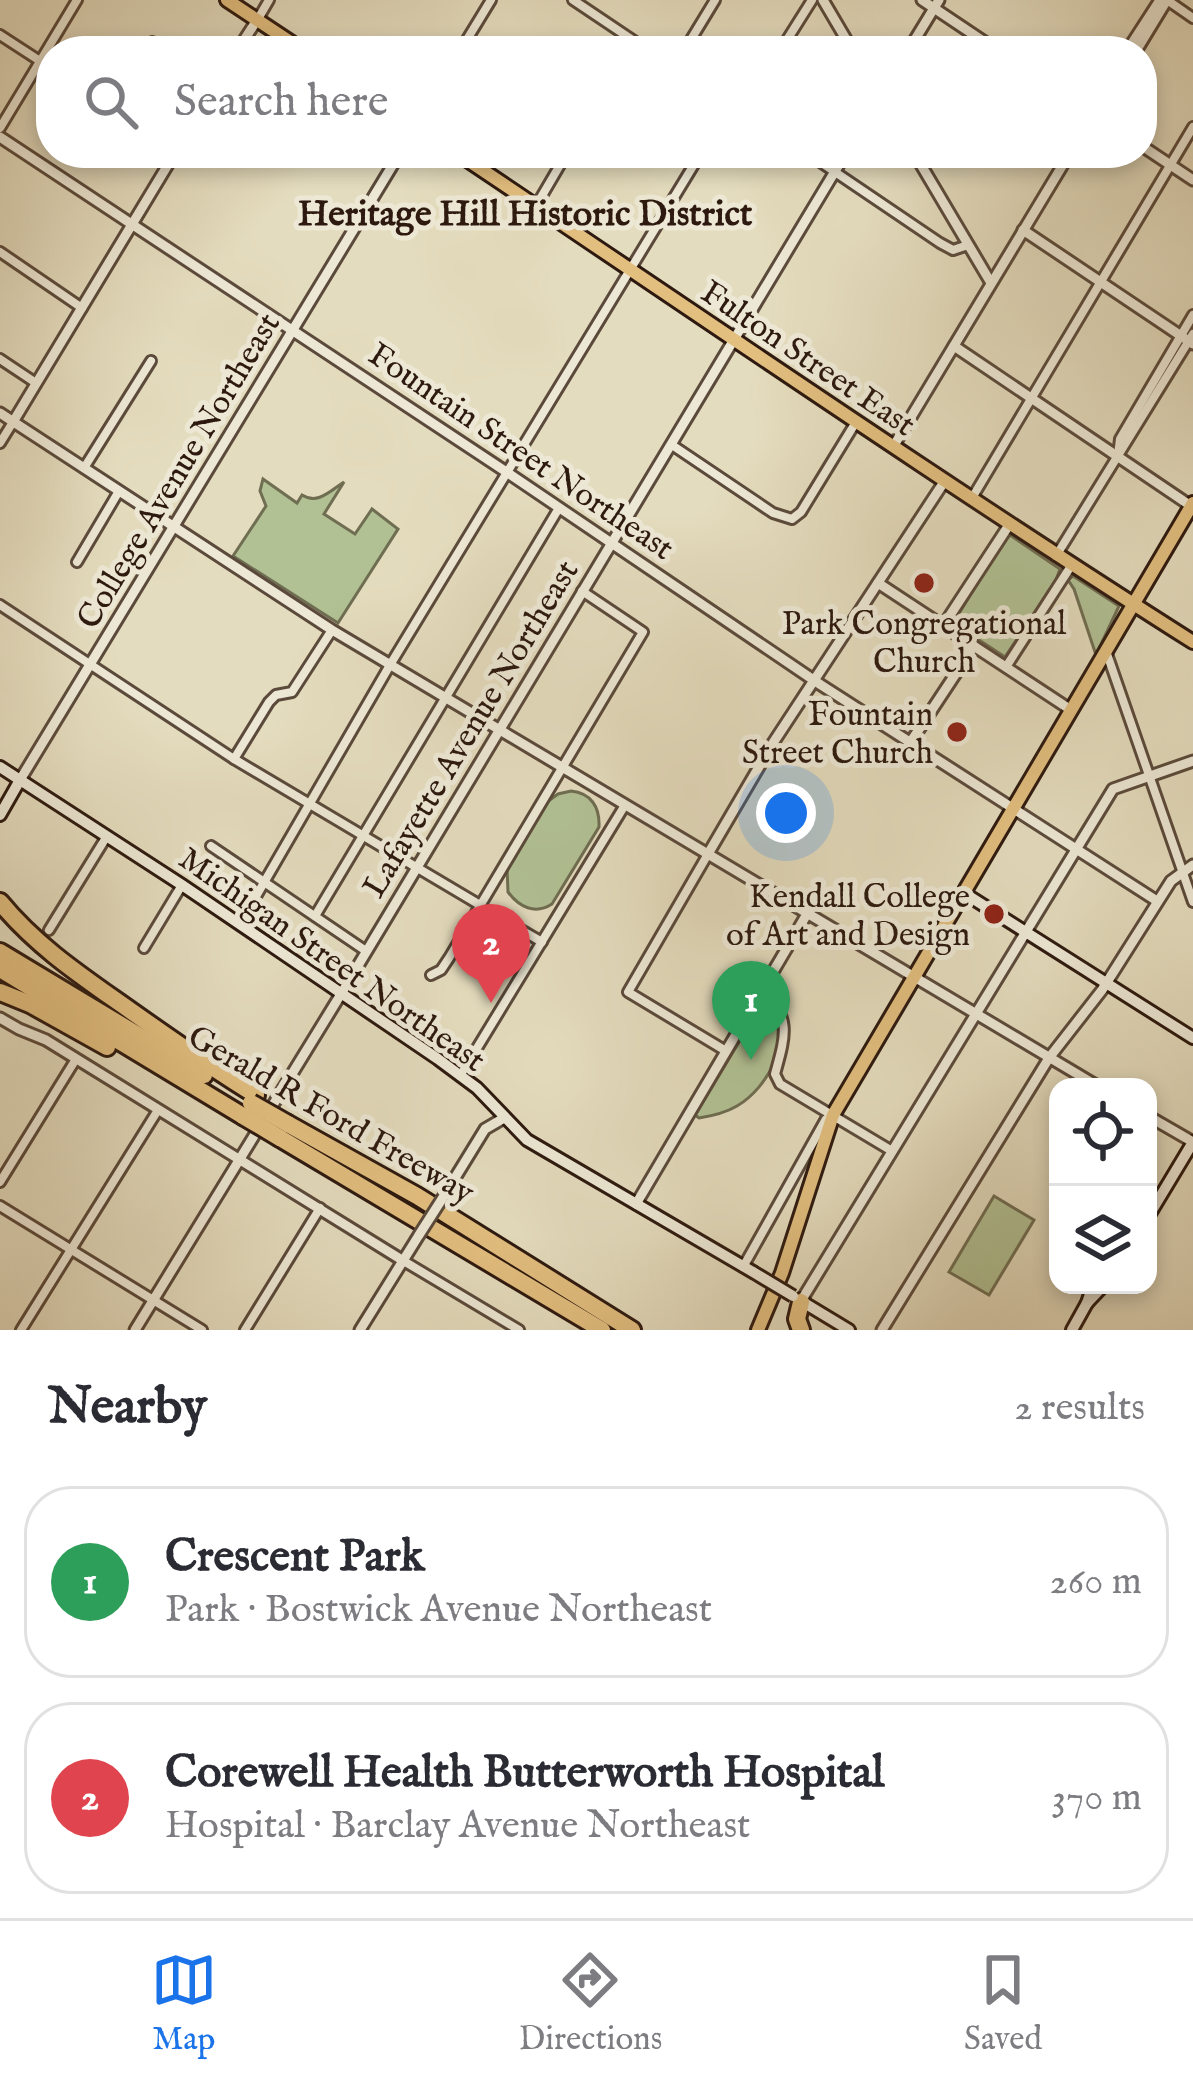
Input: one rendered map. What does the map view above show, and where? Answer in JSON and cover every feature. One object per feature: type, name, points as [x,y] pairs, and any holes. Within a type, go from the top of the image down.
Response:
[{"type":"highway","points":[[0,902],[48,952],[216,1070],[250,1105]]},
{"type":"highway","name":"Gerald R Ford Freeway","points":[[0,952],[250,1105],[417,1196],[632,1330]]},
{"type":"highway","name":"Gerald R Ford Freeway","points":[[0,969],[226,1106],[250,1105]]},
{"type":"highway","points":[[0,992],[184,1090],[226,1106]]},
{"type":"highway","name":"Gerald R Ford Freeway","points":[[287,1126],[365,1189],[602,1330]]},
{"type":"highway","points":[[365,1189],[581,1330]]},
{"type":"highway","points":[[797,1299],[801,1330]]},
{"type":"main road","points":[[227,0],[281,36]]},
{"type":"main road","points":[[244,0],[257,20]]},
{"type":"main road","name":"Fulton Street East","points":[[479,168],[971,500],[1193,642]]},
{"type":"main road","points":[[758,1330],[782,1273],[832,1114],[1190,513]]},
{"type":"main road","name":"Michigan Street Northeast","points":[[0,767],[460,1076],[543,1151],[849,1330]]},
{"type":"main road","name":"College Avenue Northeast","points":[[0,814],[20,780]]},
{"type":"main road","points":[[964,893],[1193,1038]]},
{"type":"main road","points":[[1157,1201],[1193,1142]]},
{"type":"main road","points":[[1072,1330],[1090,1294]]},
{"type":"main road","points":[[1087,1303],[1095,1294]]},
{"type":"street","points":[[56,36],[77,0]]},
{"type":"street","points":[[247,36],[269,0]]},
{"type":"street","points":[[469,36],[491,0]]},
{"type":"street","points":[[573,0],[627,36]]},
{"type":"street","points":[[693,36],[715,0]]},
{"type":"street","points":[[789,36],[812,0]]},
{"type":"street","points":[[823,0],[845,36]]},
{"type":"street","points":[[922,0],[936,4],[978,36]]},
{"type":"street","points":[[1142,36],[1165,0],[1193,18]]},
{"type":"street","points":[[917,36],[936,4]]},
{"type":"street","points":[[0,35],[36,52]]},
{"type":"street","points":[[0,133],[36,71]]},
{"type":"street","points":[[971,500],[1193,128]]},
{"type":"street","name":"Fountain Street Northeast","points":[[0,133],[36,158]]},
{"type":"street","points":[[1157,156],[1193,180]]},
{"type":"street","name":"Fountain Street Northeast","points":[[51,168],[814,680],[1157,902]]},
{"type":"street","points":[[0,443],[166,168]]},
{"type":"street","name":"College Avenue Northeast","points":[[20,780],[391,168]]},
{"type":"street","points":[[536,206],[558,168]]},
{"type":"street","points":[[240,925],[390,665],[692,168]]},
{"type":"street","points":[[830,168],[953,250],[968,245]]},
{"type":"street","name":"Lafayette Avenue Northeast","points":[[135,1330],[837,168]]},
{"type":"street","points":[[923,168],[991,284]]},
{"type":"street","points":[[893,447],[1061,168]]},
{"type":"street","points":[[1023,230],[1189,339]]},
{"type":"street","points":[[0,252],[82,308]]},
{"type":"street","points":[[1057,556],[1189,339],[1193,315]]},
{"type":"street","points":[[954,346],[1118,457],[1190,513]]},
{"type":"street","points":[[0,359],[36,383]]},
{"type":"street","points":[[84,468],[151,361]]},
{"type":"street","points":[[0,413],[332,630],[1083,1078]]},
{"type":"street","points":[[672,445],[773,513],[796,517],[856,422]]},
{"type":"street","points":[[726,1051],[628,992],[814,680],[944,482]]},
{"type":"street","points":[[77,562],[119,491]]},
{"type":"street","points":[[315,916],[559,508]]},
{"type":"street","points":[[943,626],[1010,525]]},
{"type":"street","points":[[1006,668],[1071,566]]},
{"type":"street","points":[[878,583],[1071,710]]},
{"type":"street","points":[[431,975],[441,970],[643,632],[582,591]]},
{"type":"street","points":[[0,605],[234,759],[480,905]]},
{"type":"street","points":[[234,759],[269,702],[276,695],[292,692],[332,630]]},
{"type":"street","points":[[910,742],[974,646]]},
{"type":"street","points":[[1106,650],[1188,867],[1193,902]]},
{"type":"street","points":[[787,1330],[797,1299],[1113,789],[1193,760]]},
{"type":"street","points":[[460,1076],[625,805]]},
{"type":"street","points":[[49,930],[107,836]]},
{"type":"street","points":[[211,846],[366,951]]},
{"type":"street","points":[[882,1330],[1049,1058],[1106,984],[1171,881],[1188,867]]},
{"type":"street","points":[[144,948],[182,886]]},
{"type":"street","points":[[636,1204],[807,914]]},
{"type":"street","points":[[492,917],[542,942]]},
{"type":"street","points":[[761,993],[778,1006],[784,1024],[777,1079],[892,1151]]},
{"type":"street","points":[[0,1018],[46,1040],[239,1158],[501,1325],[519,1330]]},
{"type":"street","points":[[0,1029],[19,1029]]},
{"type":"street","points":[[0,1182],[76,1059]]},
{"type":"street","points":[[21,1330],[158,1110]]},
{"type":"street","points":[[748,1270],[832,1114]]},
{"type":"street","points":[[360,1330],[485,1129],[504,1118]]},
{"type":"street","points":[[1157,1122],[1193,1142]]},
{"type":"street","points":[[0,1206],[202,1330]]},
{"type":"street","points":[[244,1330],[320,1208]]},
{"type":"green space","points":[[263,479],[297,503],[302,495],[319,498],[344,482],[324,514],[355,534],[372,509],[398,529],[338,623],[233,556],[266,506],[260,491]]},
{"type":"green space","points":[[1010,535],[1060,569],[1005,657],[953,623]]},
{"type":"green space","points":[[1073,576],[1119,606],[1096,655],[1068,580]]},
{"type":"green space","points":[[571,791],[593,802],[599,827],[552,904],[528,908],[508,892],[507,868],[547,802]]},
{"type":"green space","points":[[762,1004],[769,1005],[780,1032],[768,1075],[737,1106],[699,1118],[695,1115]]},
{"type":"green space","points":[[994,1196],[1034,1220],[989,1295],[949,1272]]},
{"type":"place","name":"Park Congregational Church","points":[[924,583]]},
{"type":"place","name":"Fountain Street Church","points":[[957,732]]},
{"type":"place","name":"Kendall College of Art and Design","points":[[994,914]]},
{"type":"place","name":"Corewell Health Butterworth Hospital","points":[[491,1003]]},
{"type":"place","name":"Crescent Park","points":[[751,1060]]},
{"type":"district","name":"Heritage Hill Historic District","points":[[525,212]]}]
